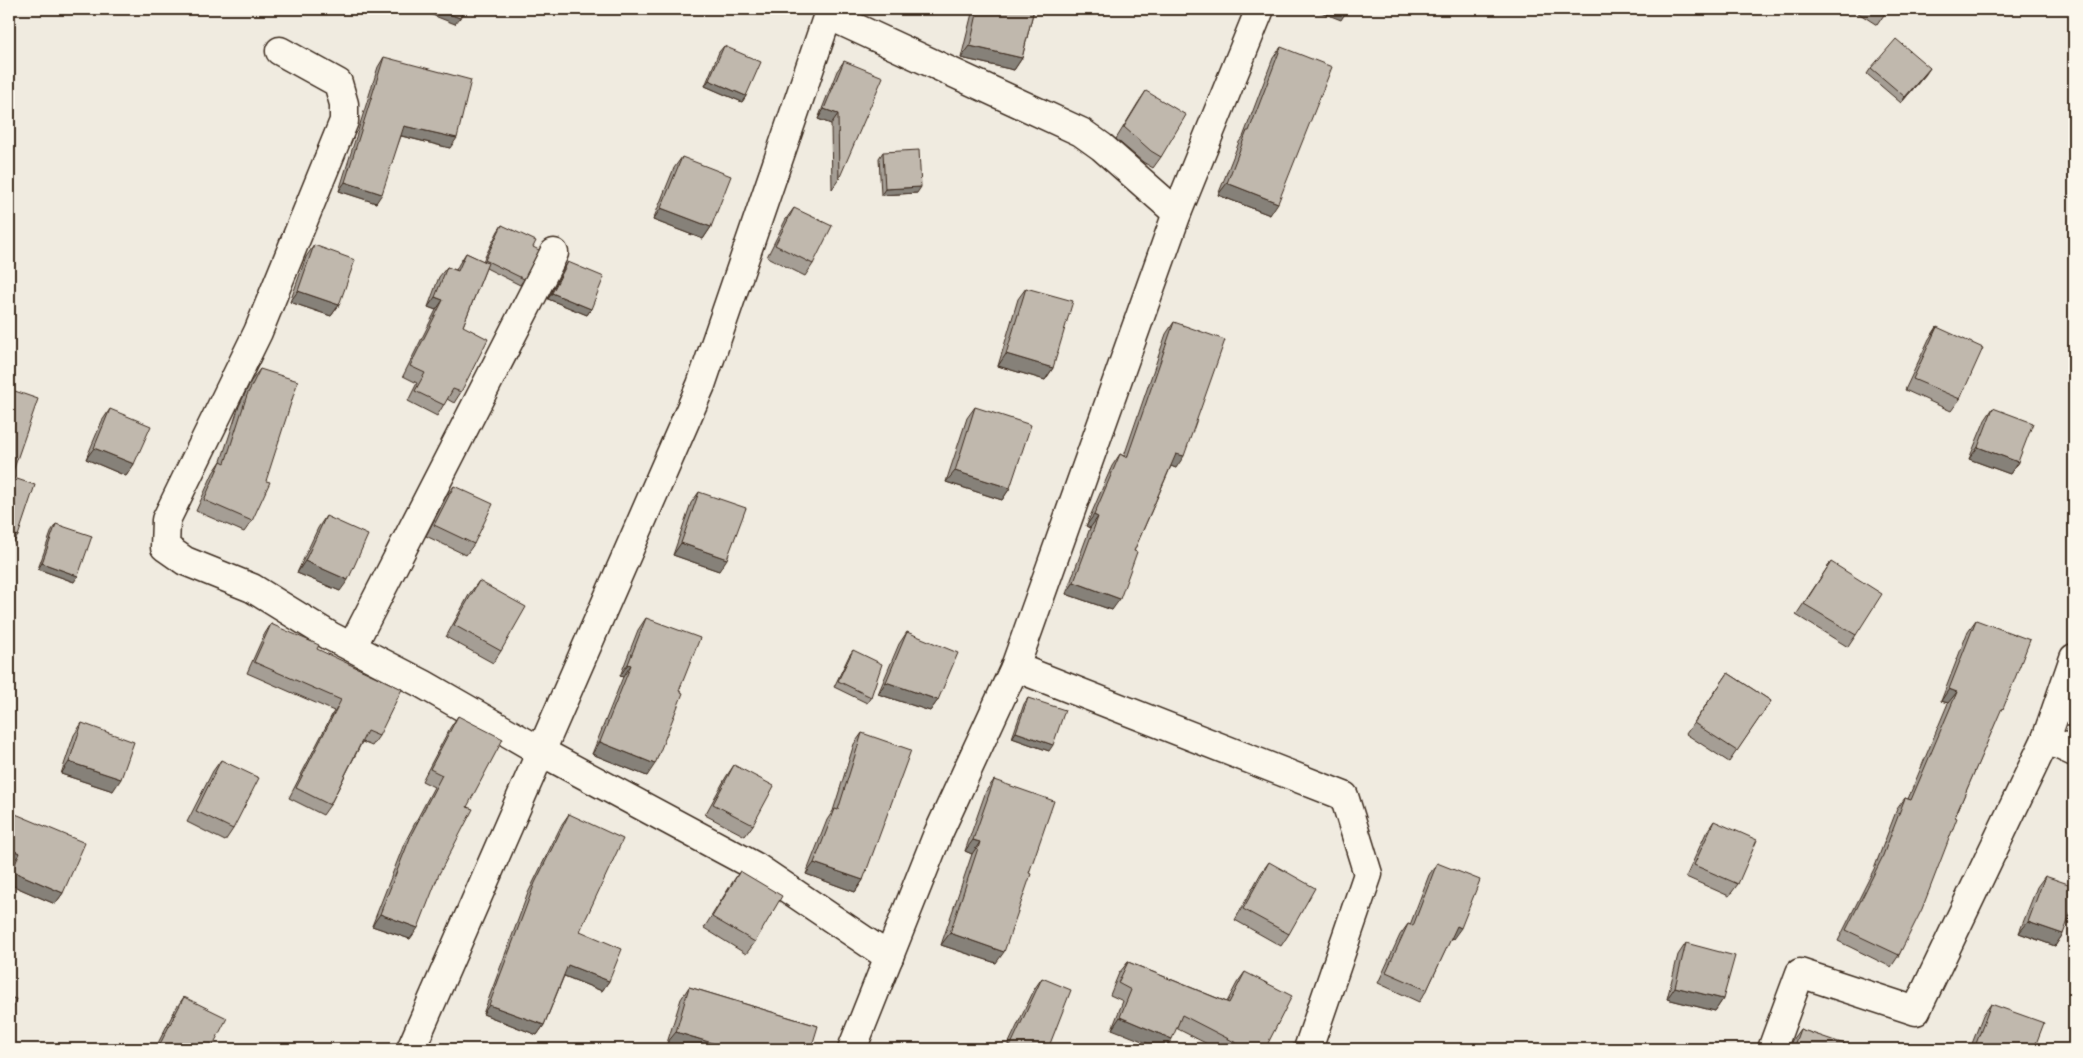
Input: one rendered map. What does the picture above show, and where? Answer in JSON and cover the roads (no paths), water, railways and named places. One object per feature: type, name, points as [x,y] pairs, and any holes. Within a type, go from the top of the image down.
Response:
[{"type":"street","points":[[852,1049],[937,836],[1015,667],[1178,213],[1260,9]]},
{"type":"street","points":[[411,1049],[701,385],[829,12],[1081,132],[1102,147],[1178,213]]},
{"type":"street","points":[[280,51],[338,84],[344,104],[344,121],[258,332],[166,520],[165,547],[184,561],[252,588],[330,636],[423,684],[540,752],[756,868],[889,957]]},
{"type":"street","points":[[352,647],[554,253]]},
{"type":"street","points":[[1772,1049],[1800,973],[1916,1011],[2046,739],[2074,658]]},
{"type":"street","points":[[1015,667],[1344,796],[1368,874],[1308,1049]]},
{"type":"street","points":[[2046,739],[2074,752]]}]
